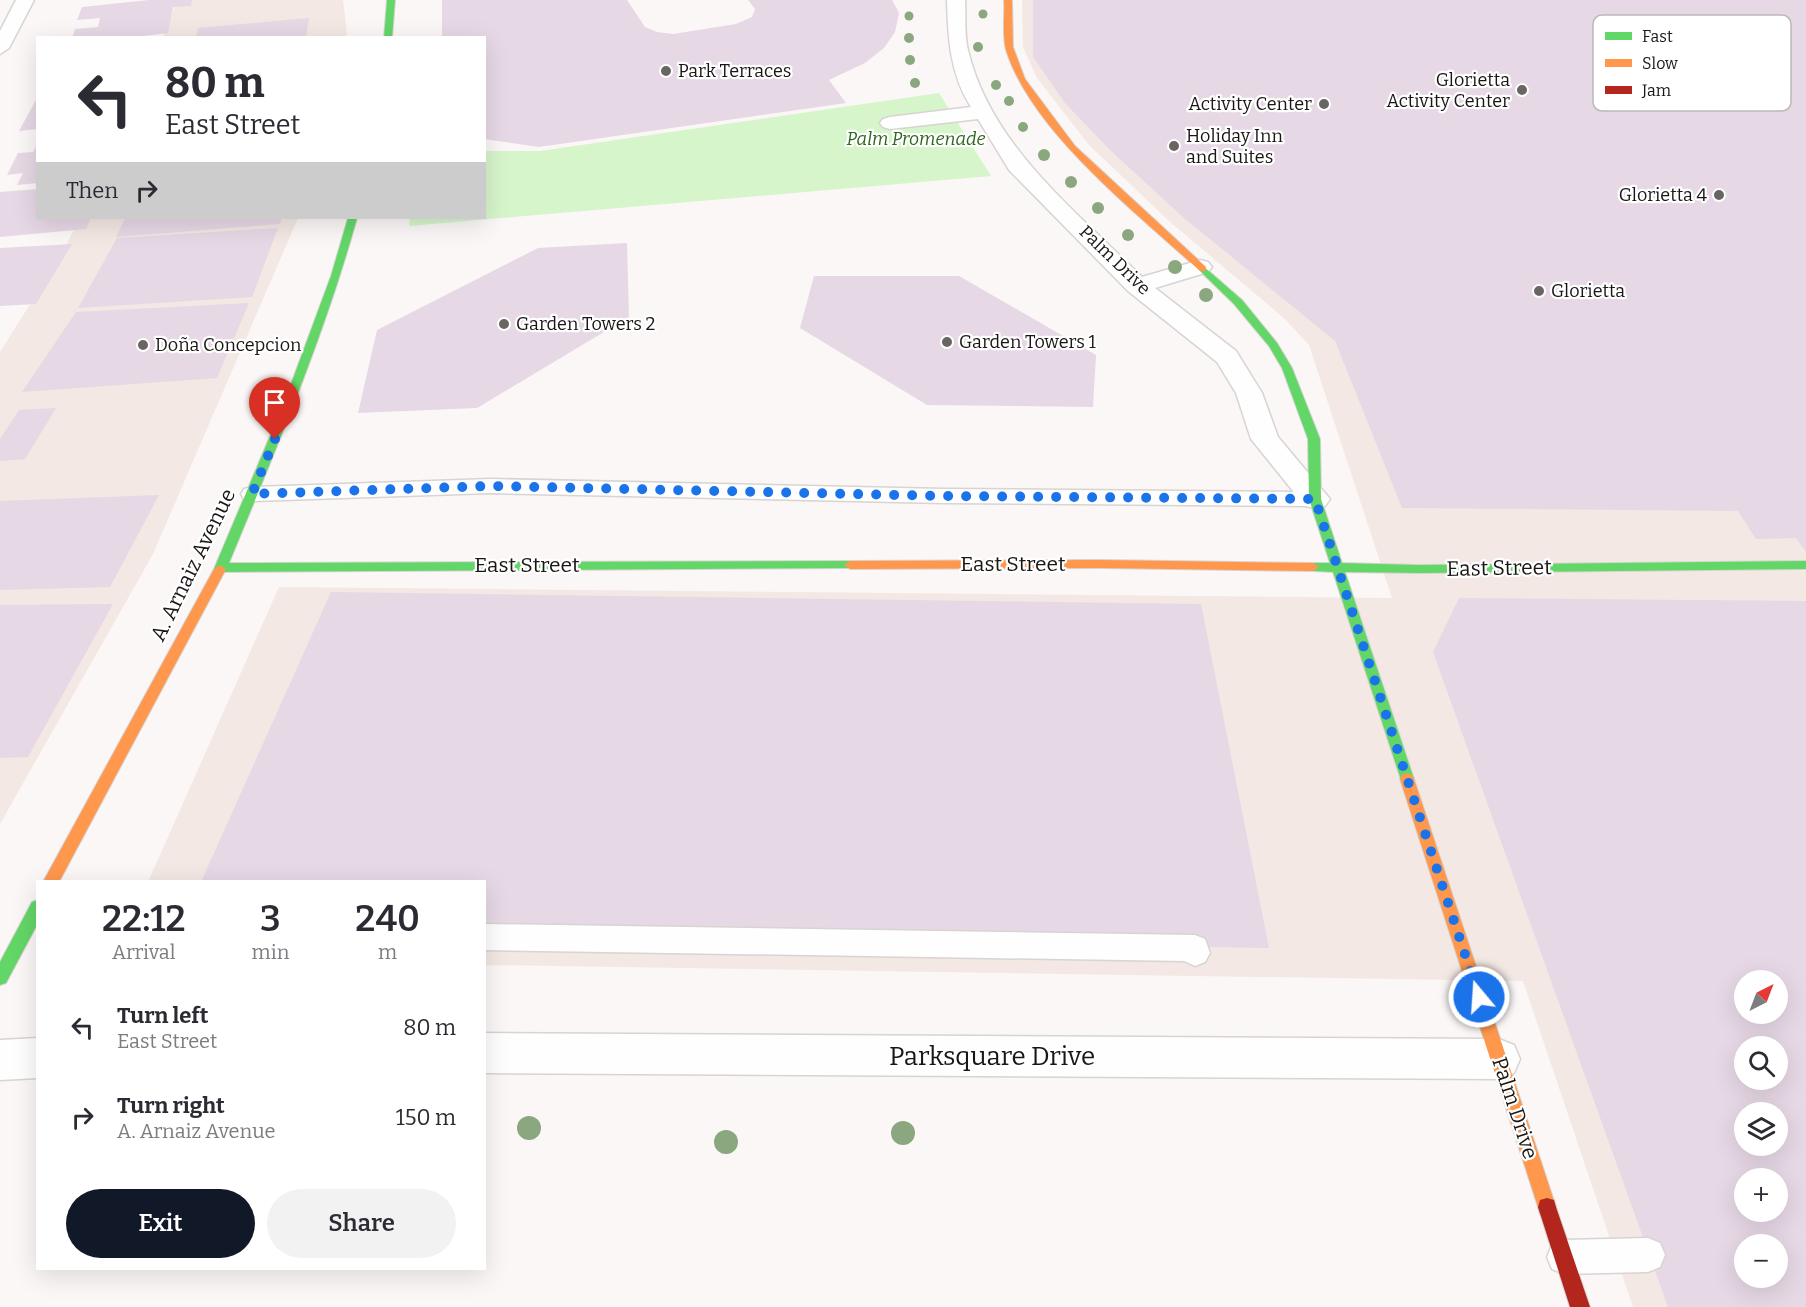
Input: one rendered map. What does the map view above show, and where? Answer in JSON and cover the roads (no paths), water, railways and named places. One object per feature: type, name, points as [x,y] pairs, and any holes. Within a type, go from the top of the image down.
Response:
[{"type":"street","points":[[0,48],[25,0]]},
{"type":"street","points":[[388,36],[391,0]]},
{"type":"street","name":"Palm Drive","points":[[956,0],[958,49],[975,100],[1017,165],[1137,286],[1227,357],[1248,393],[1265,439],[1315,499]]},
{"type":"street","name":"Palm Drive","points":[[1008,0],[1009,47],[1021,79],[1072,148],[1255,320],[1287,368],[1314,439],[1315,499],[1580,1307]]},
{"type":"street","points":[[890,123],[984,112]]},
{"type":"street","name":"A. Arnaiz Avenue","points":[[52,880],[221,567],[294,392],[336,276],[352,219]]},
{"type":"street","points":[[1137,286],[1200,267]]},
{"type":"street","name":"East Street","points":[[221,567],[1101,564],[1338,569],[1806,565]]},
{"type":"street","points":[[0,978],[36,911]]},
{"type":"street","name":"Parksquare Drive","points":[[486,1053],[1499,1059]]},
{"type":"street","points":[[0,1060],[36,1058]]},
{"type":"lane","points":[[252,494],[491,486],[944,496],[1315,499]]},
{"type":"lane","points":[[486,937],[1195,948],[1195,953]]},
{"type":"lane","points":[[1564,1257],[1648,1254]]},
{"type":"place","name":"Park Terraces","points":[[666,71]]},
{"type":"place","name":"Glorietta Activity Center","points":[[1522,90]]},
{"type":"place","name":"Activity Center","points":[[1324,104]]},
{"type":"place","name":"Holiday Inn and Suites","points":[[1174,146]]},
{"type":"place","name":"Glorietta 4","points":[[1719,195]]},
{"type":"place","name":"Glorietta","points":[[1539,291]]},
{"type":"place","name":"Garden Towers 2","points":[[504,324]]},
{"type":"place","name":"Garden Towers 1","points":[[947,342]]},
{"type":"place","name":"Doña Concepcion","points":[[143,345]]},
{"type":"park label","name":"Palm Promenade","points":[[916,139]]}]
